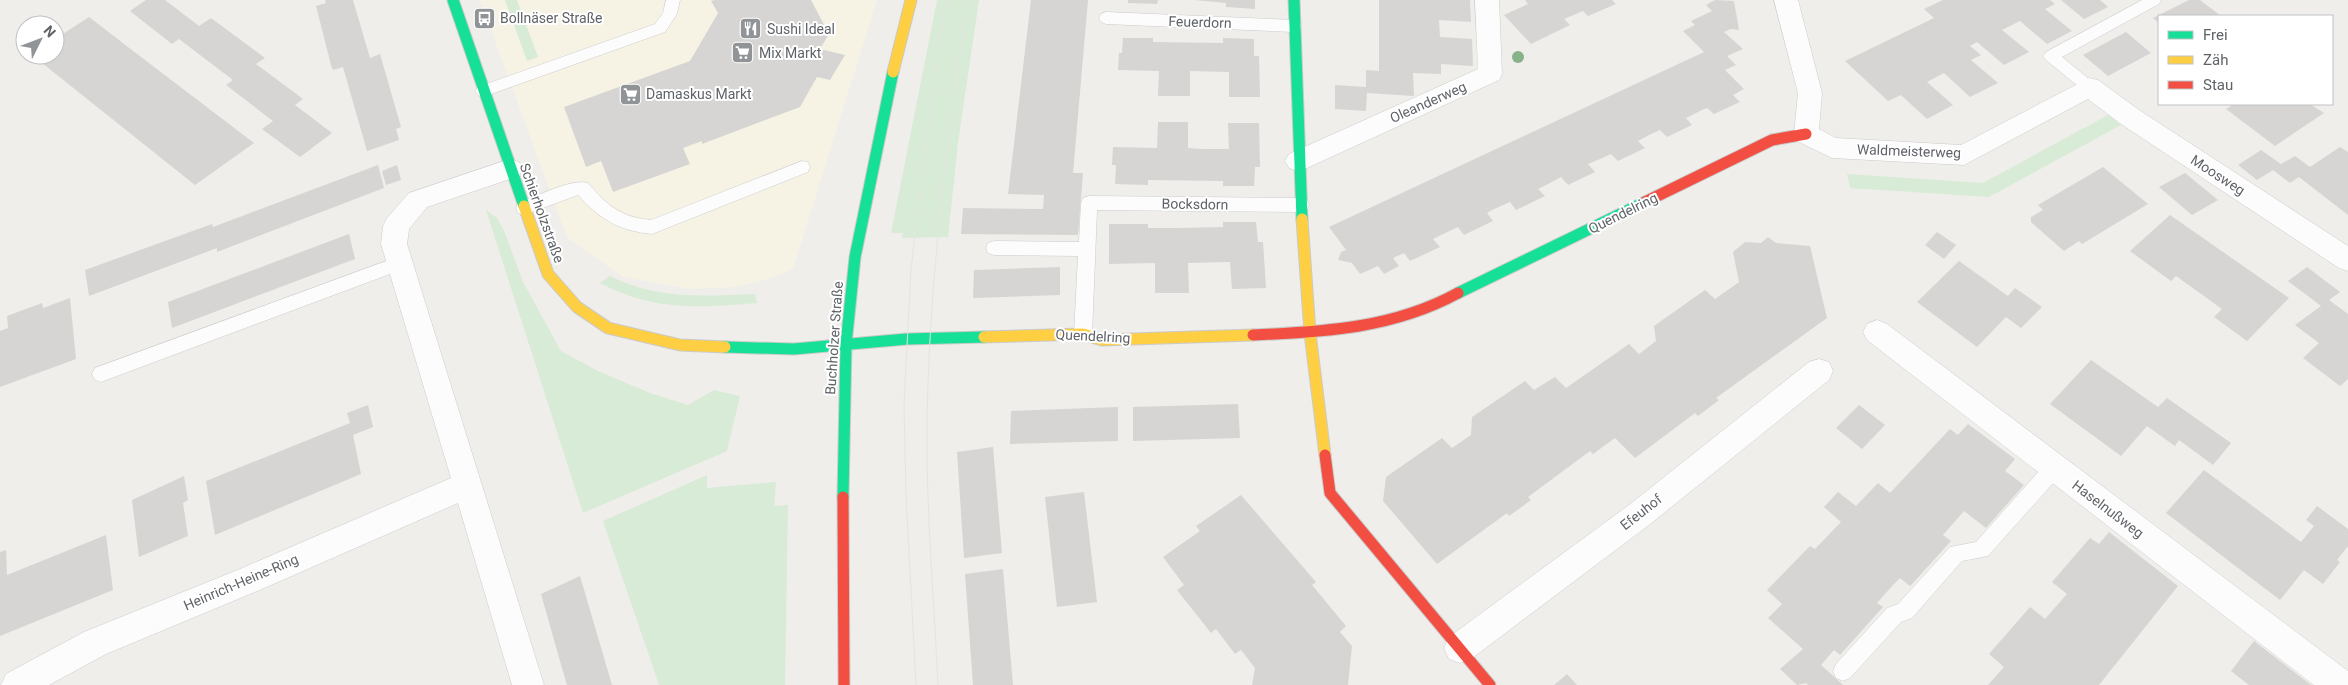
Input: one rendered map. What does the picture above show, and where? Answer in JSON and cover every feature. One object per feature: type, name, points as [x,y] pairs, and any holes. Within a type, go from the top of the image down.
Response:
[{"type":"street","name":"Schierholzstraße","points":[[452,0],[548,274],[577,307],[608,328],[680,345],[794,349],[846,344]]},
{"type":"street","name":"Buchholzer Straße","points":[[844,685],[842,442],[846,344],[855,258],[890,83],[911,0]]},
{"type":"street","points":[[1294,0],[1298,161],[1310,333],[1330,493],[1490,685]]},
{"type":"street","name":"Oleanderweg","points":[[1298,161],[1490,74],[1487,0]]},
{"type":"street","points":[[1786,0],[1810,93],[1806,134]]},
{"type":"street","name":"Waldmeisterweg","points":[[1806,134],[1832,148],[1964,155],[2089,87]]},
{"type":"street","name":"Moosweg","points":[[2089,87],[2138,122],[2348,260]]},
{"type":"street","name":"Quendelring","points":[[846,344],[914,338],[1083,334],[1102,340],[1310,333],[1360,328],[1418,313],[1772,140],[1806,134]]},
{"type":"street","points":[[510,169],[418,200],[396,226],[394,244],[528,685]]},
{"type":"street","name":"Haselnußweg","points":[[1877,332],[2340,685]]},
{"type":"street","name":"Efeuhof","points":[[1460,648],[1639,515],[1819,371]]},
{"type":"street","name":"Heinrich-Heine-Ring","points":[[17,685],[95,642],[251,579],[468,485]]},
{"type":"lane","points":[[483,91],[660,28],[670,14],[673,0]]},
{"type":"lane","points":[[2089,87],[2051,56],[2154,0]]},
{"type":"lane","name":"Feuerdorn","points":[[1106,18],[1294,26]]},
{"type":"lane","points":[[524,208],[576,188],[582,188],[604,212],[629,226],[652,227],[802,167]]},
{"type":"lane","name":"Bocksdorn","points":[[1087,248],[1089,203],[1301,205]]},
{"type":"lane","points":[[994,248],[1087,248],[1083,334]]},
{"type":"lane","points":[[102,374],[400,262]]},
{"type":"lane","points":[[1844,671],[1894,615],[1905,611],[1957,553],[1981,550],[2055,468]]},
{"type":"shaded area","points":[[480,0],[877,0],[793,269],[775,277],[735,287],[691,289],[623,277],[567,237]]},
{"type":"green space","points":[[505,0],[517,0],[538,57],[527,61]]},
{"type":"green space","points":[[937,0],[979,0],[958,143],[948,237],[902,238],[903,233],[891,233]]},
{"type":"green space","points":[[2108,115],[2121,125],[1989,197],[1850,188],[1847,174],[1983,183]]},
{"type":"green space","points":[[486,210],[497,218],[505,233],[523,282],[561,351],[598,371],[650,393],[688,405],[714,390],[740,396],[727,451],[583,513]]},
{"type":"green space","points":[[610,276],[628,284],[663,293],[699,296],[755,294],[757,303],[695,306],[657,303],[639,299],[600,283]]},
{"type":"green space","points":[[707,475],[707,488],[776,482],[774,506],[788,505],[785,685],[659,685],[603,521]]},
{"type":"building","points":[[146,0],[165,0],[199,26],[211,18],[265,58],[256,64],[303,99],[295,105],[332,133],[300,157],[262,129],[273,121],[226,85],[233,80],[179,39],[172,44],[130,11]]},
{"type":"building","points":[[325,0],[353,0],[370,58],[380,54],[401,127],[396,129],[399,140],[367,151],[343,67],[333,70],[331,65],[316,6],[326,3]]},
{"type":"building","points":[[811,0],[829,34],[820,49],[845,55],[830,80],[817,77],[800,107],[702,144],[702,141],[683,148],[690,164],[613,192],[601,161],[586,167],[564,107],[690,61],[718,13],[711,1]]},
{"type":"building","points":[[1031,0],[1088,0],[1073,173],[1083,173],[1078,235],[961,234],[963,208],[1043,209],[1044,195],[1008,194]]},
{"type":"building","points":[[1128,0],[1158,0],[1157,4],[1128,3]]},
{"type":"building","points":[[1194,0],[1255,0],[1255,9],[1226,7],[1226,3]]},
{"type":"building","points":[[1379,0],[1470,0],[1471,22],[1439,20],[1440,37],[1472,39],[1473,66],[1441,64],[1441,74],[1413,73],[1414,96],[1367,93],[1366,111],[1335,109],[1335,85],[1366,87],[1366,70],[1379,71]]},
{"type":"building","points":[[1525,0],[1612,0],[1616,4],[1588,16],[1583,11],[1564,19],[1570,25],[1531,44],[1504,15],[1528,4]]},
{"type":"building","points":[[1715,0],[1734,1],[1739,30],[1731,29],[1724,32],[1743,49],[1727,56],[1736,65],[1725,70],[1744,89],[1733,95],[1740,102],[1714,114],[1707,108],[1702,110],[1686,118],[1692,125],[1667,137],[1660,130],[1649,135],[1638,141],[1645,148],[1618,161],[1611,154],[1588,164],[1595,172],[1568,185],[1561,177],[1538,189],[1545,196],[1516,210],[1510,202],[1492,210],[1487,213],[1493,221],[1464,235],[1458,227],[1439,236],[1433,239],[1440,247],[1410,261],[1404,253],[1393,258],[1399,266],[1384,274],[1378,266],[1360,274],[1352,263],[1338,260],[1341,252],[1346,250],[1329,227],[1704,52],[1683,31],[1695,25],[1691,21],[1712,11],[1706,5]]},
{"type":"building","points":[[1943,0],[2050,0],[2055,4],[2045,9],[2072,31],[2047,44],[2020,21],[2002,30],[2029,52],[2004,65],[1977,42],[1970,46],[1981,55],[1971,60],[1998,83],[1970,97],[1944,73],[1927,82],[1953,105],[1927,119],[1901,95],[1888,101],[1845,61],[1934,18],[1924,9]]},
{"type":"building","points":[[2061,0],[2100,0],[2108,7],[2084,19]]},
{"type":"building","points":[[2189,0],[2200,0],[2220,15],[2159,15]]},
{"type":"building","points":[[2158,16],[2158,22],[2153,18]]},
{"type":"building","points":[[89,17],[254,143],[195,185],[45,65],[65,65],[65,33]]},
{"type":"building","points":[[2126,32],[2151,53],[2108,76],[2083,55]]},
{"type":"building","points":[[1123,38],[1153,38],[1153,42],[1223,43],[1223,38],[1254,39],[1254,56],[1259,56],[1260,97],[1229,97],[1229,72],[1190,71],[1190,96],[1158,96],[1159,71],[1118,70],[1119,53],[1122,53]]},
{"type":"building","points":[[2232,105],[2312,105],[2324,113],[2275,146],[2226,109]]},
{"type":"building","points":[[1158,122],[1188,122],[1188,148],[1202,149],[1229,149],[1228,123],[1259,123],[1260,167],[1255,167],[1254,186],[1223,186],[1223,181],[1148,180],[1148,185],[1115,184],[1116,165],[1112,165],[1113,147],[1157,148]]},
{"type":"building","points":[[2340,147],[2348,152],[2348,215],[2299,177],[2290,183],[2273,170],[2257,180],[2238,165],[2261,150],[2281,164],[2295,156],[2310,167]]},
{"type":"building","points":[[378,165],[384,188],[217,252],[217,248],[89,296],[85,270],[212,224],[213,227]]},
{"type":"building","points":[[397,165],[401,180],[386,185],[382,171]]},
{"type":"building","points":[[2103,167],[2148,204],[2082,244],[2079,241],[2064,251],[2031,222],[2031,217],[2043,210],[2038,205]]},
{"type":"building","points":[[2185,173],[2218,200],[2192,215],[2159,187]]},
{"type":"building","points":[[2170,215],[2289,298],[2247,341],[2214,317],[2222,309],[2176,276],[2171,281],[2130,251]]},
{"type":"building","points":[[1223,222],[1256,222],[1258,242],[1263,242],[1266,288],[1232,289],[1230,262],[1188,263],[1189,293],[1155,293],[1155,263],[1109,264],[1109,224],[1148,224],[1148,228],[1177,228],[1223,227]]},
{"type":"building","points":[[1937,232],[1956,245],[1944,259],[1925,245]]},
{"type":"building","points":[[349,234],[355,259],[172,328],[168,302]]},
{"type":"building","points":[[1768,237],[1776,243],[1810,246],[1827,318],[1716,398],[1719,400],[1698,416],[1695,413],[1635,458],[1615,438],[1593,454],[1590,451],[1528,497],[1531,500],[1509,516],[1507,513],[1437,564],[1383,501],[1386,477],[1442,438],[1452,448],[1471,435],[1472,417],[1525,381],[1534,390],[1555,377],[1566,388],[1629,344],[1639,354],[1656,341],[1654,326],[1705,290],[1715,299],[1739,282],[1733,252],[1745,242],[1761,243]]},
{"type":"building","points":[[1959,261],[2008,296],[2015,288],[2042,307],[2021,328],[2006,317],[1977,347],[1917,302]]},
{"type":"building","points":[[1060,267],[1060,295],[973,298],[974,270]]},
{"type":"building","points":[[2307,267],[2340,292],[2329,300],[2348,314],[2348,379],[2340,386],[2303,358],[2319,343],[2295,325],[2321,306],[2288,281]]},
{"type":"building","points":[[70,298],[76,359],[0,387],[0,331],[8,328],[7,316],[42,303],[43,308]]},
{"type":"building","points":[[2091,360],[2158,407],[2167,398],[2231,443],[2213,465],[2179,440],[2175,446],[2147,426],[2121,456],[2050,404]]},
{"type":"building","points":[[1238,404],[1240,438],[1133,441],[1133,407]]},
{"type":"building","points":[[368,405],[373,427],[353,435],[361,474],[215,535],[206,481],[350,423],[347,413]]},
{"type":"building","points":[[1859,405],[1885,425],[1862,449],[1836,428]]},
{"type":"building","points":[[1118,407],[1118,441],[1010,444],[1011,411]]},
{"type":"building","points":[[1968,424],[2015,459],[2005,471],[2024,485],[1986,528],[1964,511],[1943,535],[1951,541],[1913,583],[1910,586],[1900,578],[1877,603],[1883,607],[1840,655],[1834,650],[1821,665],[1843,685],[1808,685],[1806,683],[1797,685],[1780,669],[1803,649],[1768,618],[1782,604],[1767,590],[1810,546],[1815,549],[1841,522],[1824,507],[1838,492],[1856,506],[1878,483],[1890,493],[1950,429],[1958,435]]},
{"type":"building","points":[[993,447],[1002,553],[964,558],[957,452]]},
{"type":"building","points":[[2204,470],[2301,542],[2314,526],[2306,520],[2317,506],[2348,529],[2348,546],[2337,560],[2340,562],[2323,584],[2304,570],[2280,600],[2166,513]]},
{"type":"building","points":[[184,476],[188,500],[183,503],[188,536],[139,557],[132,500]]},
{"type":"building","points":[[1084,492],[1097,602],[1057,607],[1045,497]]},
{"type":"building","points":[[1241,495],[1316,582],[1312,585],[1346,626],[1340,632],[1352,646],[1348,685],[1252,685],[1255,668],[1241,650],[1235,654],[1216,629],[1211,633],[1177,590],[1184,585],[1163,557],[1200,531],[1196,526]]},
{"type":"building","points":[[2109,532],[2178,586],[2099,685],[1988,685],[2004,667],[1989,654],[2030,607],[2045,619],[2067,594],[2052,582],[2090,538],[2099,544]]},
{"type":"building","points":[[106,535],[113,590],[0,636],[0,552],[6,550],[7,575]]},
{"type":"building","points":[[1003,569],[1013,685],[973,685],[965,574]]},
{"type":"building","points":[[580,576],[612,685],[567,685],[541,594]]},
{"type":"building","points":[[2254,641],[2311,685],[2249,685],[2231,671]]},
{"type":"building","points":[[1567,674],[1577,685],[1554,685]]},
{"type":"tram line","points":[[916,685],[906,495],[904,404],[911,269],[938,44],[946,0]]},
{"type":"tram line","points":[[938,685],[928,490],[928,371],[940,212],[968,0]]},
{"type":"traffic: fast","points":[[453,0],[524,206]]},
{"type":"traffic: fast","points":[[1294,0],[1302,219]]},
{"type":"traffic: fast","points":[[843,497],[846,344],[855,257],[893,72]]},
{"type":"traffic: fast","points":[[1458,293],[1645,202]]},
{"type":"traffic: fast","points":[[725,347],[794,349],[907,339],[984,337]]},
{"type":"traffic: slow","points":[[893,72],[911,0]]},
{"type":"traffic: slow","points":[[524,206],[548,274],[577,307],[608,328],[680,345],[725,347]]},
{"type":"traffic: slow","points":[[1302,219],[1310,333],[1325,455]]},
{"type":"traffic: slow","points":[[984,337],[1083,334],[1102,340],[1253,335]]},
{"type":"traffic: jam","points":[[1645,202],[1772,140],[1806,134]]},
{"type":"traffic: jam","points":[[1253,335],[1315,332],[1397,319],[1422,311],[1458,293]]},
{"type":"traffic: jam","points":[[1325,455],[1330,493],[1490,685]]},
{"type":"traffic: jam","points":[[843,497],[844,685]]},
{"type":"place","name":"Bollnäser Straße","points":[[484,18]]},
{"type":"place","name":"Sushi Ideal","points":[[751,29]]},
{"type":"place","name":"Mix Markt","points":[[743,53]]},
{"type":"place","name":"Damaskus Markt","points":[[630,94]]}]
